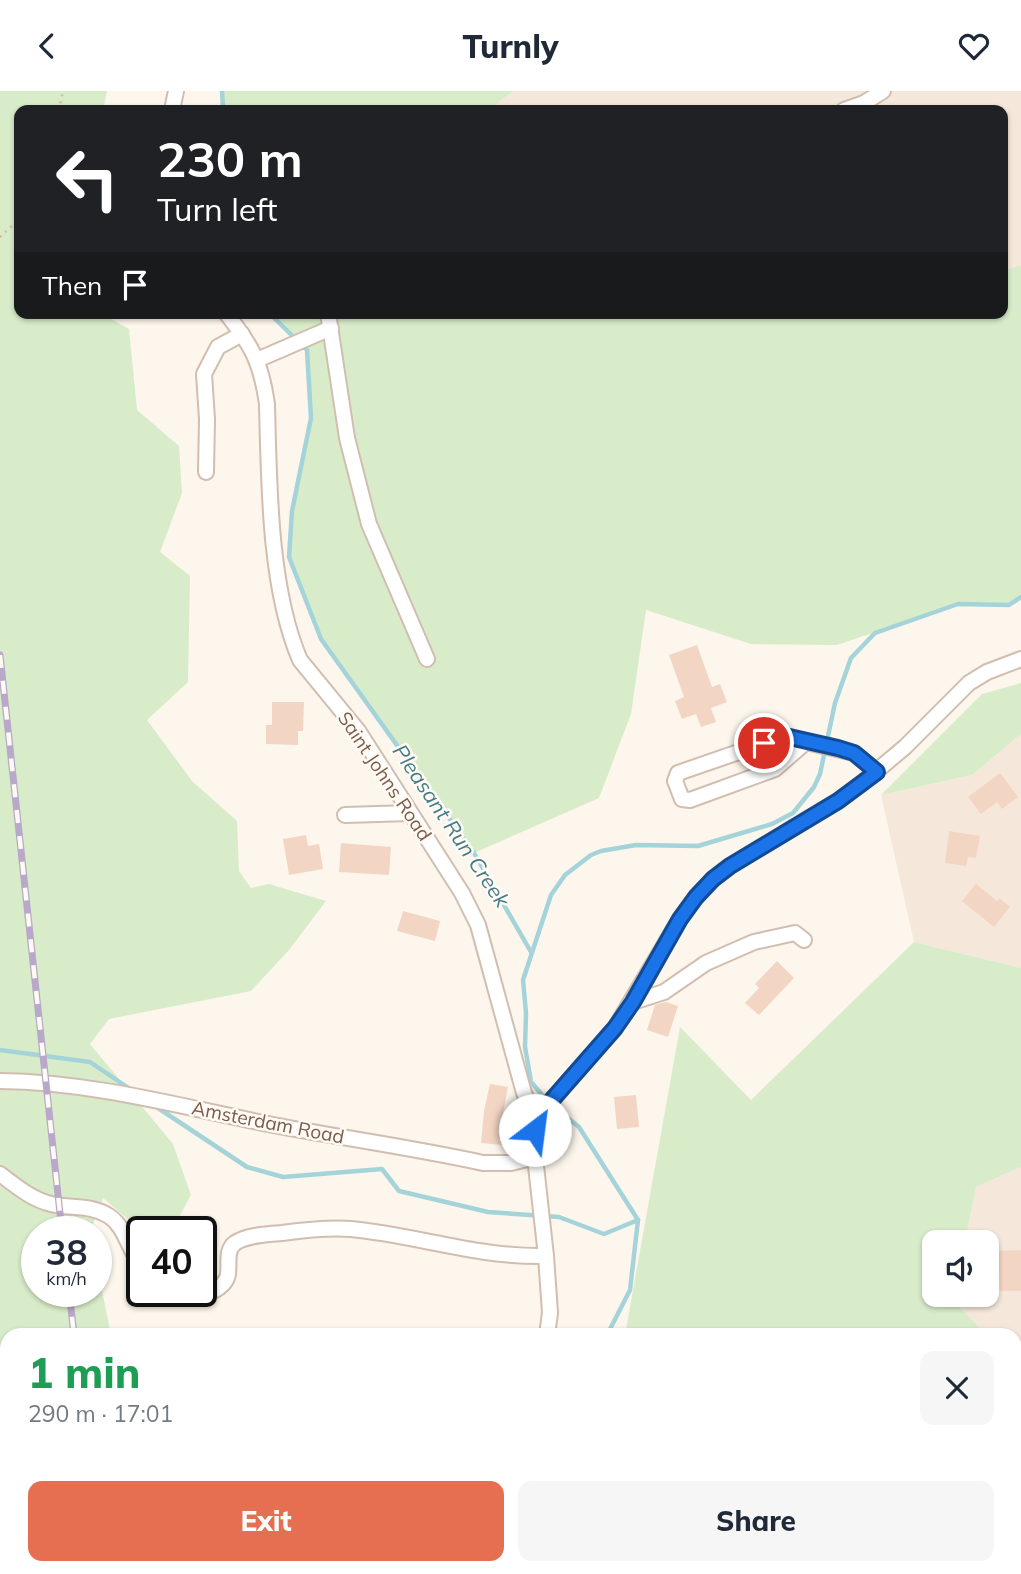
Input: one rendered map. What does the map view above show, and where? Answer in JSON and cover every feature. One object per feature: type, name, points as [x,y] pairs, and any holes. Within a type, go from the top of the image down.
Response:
[{"type":"street","points":[[858,105],[883,91]]},
{"type":"street","name":"Saint Johns Road","points":[[231,319],[249,343],[257,360],[267,404],[273,541],[294,647],[300,660],[359,732],[463,893],[478,925],[524,1093],[532,1111],[541,1113]]},
{"type":"street","points":[[329,319],[347,438],[369,524],[427,659]]},
{"type":"street","points":[[257,360],[331,328]]},
{"type":"street","points":[[206,472],[204,374],[218,347],[242,334]]},
{"type":"street","points":[[548,1328],[550,1313],[546,1256],[535,1157],[535,1130],[541,1113],[615,1028],[633,1002],[680,919],[713,879],[838,801],[877,772],[969,683],[987,672],[1021,660]]},
{"type":"street","points":[[810,743],[775,769],[690,800],[682,799],[675,781],[678,773],[785,736],[854,753],[877,772]]},
{"type":"street","points":[[345,815],[410,813]]},
{"type":"street","points":[[633,1002],[664,992],[706,963],[754,942],[795,933],[804,940]]},
{"type":"street","name":"Amsterdam Road","points":[[0,1081],[46,1083],[109,1091],[483,1163],[511,1163],[535,1157]]},
{"type":"street","points":[[0,1174],[32,1197],[50,1204],[84,1206],[108,1216],[116,1222],[126,1239]]},
{"type":"street","points":[[217,1289],[227,1278],[231,1248],[236,1243],[260,1235],[314,1229],[350,1229],[523,1257],[546,1256]]},
{"type":"path","points":[[0,237],[14,224]]},
{"type":"shaded area","points":[[514,91],[1021,91],[1021,265],[1008,269],[1008,105],[497,105]]},
{"type":"shaded area","points":[[1021,734],[1021,968],[914,942],[881,795],[972,775]]},
{"type":"shaded area","points":[[1021,1167],[1021,1328],[980,1328],[958,1307],[999,1307],[999,1230],[967,1230],[976,1187]]},
{"type":"green space","points":[[0,91],[107,91],[104,105],[14,105],[14,319],[112,319],[129,329],[137,410],[179,446],[182,493],[160,552],[190,576],[188,682],[147,720],[192,781],[237,821],[239,871],[251,888],[269,884],[326,901],[289,950],[251,991],[109,1019],[90,1044],[173,1144],[191,1195],[180,1216],[126,1218],[103,1198],[96,1216],[21,1216],[21,1307],[105,1307],[110,1328],[0,1328]]},
{"type":"green space","points":[[222,91],[514,91],[496,105],[223,105]]},
{"type":"green space","points":[[1021,265],[1021,597],[1009,605],[958,604],[837,645],[751,644],[646,610],[631,714],[599,798],[474,853],[321,639],[289,557],[292,511],[311,418],[307,350],[275,319],[1008,319],[1008,269]]},
{"type":"green space","points":[[1021,683],[1021,734],[972,775],[881,795],[982,694]]},
{"type":"green space","points":[[914,942],[1021,968],[1021,1167],[976,1187],[967,1230],[922,1230],[922,1307],[959,1307],[980,1328],[626,1328],[680,1027],[751,1100]]},
{"type":"building","points":[[697,645],[712,687],[720,684],[727,702],[711,708],[716,722],[701,727],[696,714],[682,719],[675,701],[684,697],[669,655]]},
{"type":"building","points":[[272,702],[304,702],[303,731],[298,731],[298,745],[266,744],[266,725],[272,725]]},
{"type":"building","points":[[1000,773],[1018,797],[1002,809],[997,802],[981,814],[968,797]]},
{"type":"building","points":[[949,831],[980,836],[976,858],[968,857],[966,866],[945,863]]},
{"type":"building","points":[[306,835],[308,846],[319,844],[323,869],[289,875],[283,839]]},
{"type":"building","points":[[341,843],[391,847],[389,875],[339,872]]},
{"type":"building","points":[[976,884],[997,901],[999,898],[1010,907],[994,927],[962,901]]},
{"type":"building","points":[[403,911],[440,921],[435,941],[397,931]]},
{"type":"building","points":[[777,961],[794,978],[759,1015],[745,1003],[759,988],[755,984]]},
{"type":"building","points":[[666,1002],[678,1006],[668,1037],[647,1030],[655,1005]]},
{"type":"building","points":[[490,1084],[508,1087],[503,1113],[506,1113],[502,1145],[481,1143]]},
{"type":"building","points":[[636,1095],[639,1127],[617,1129],[614,1097]]},
{"type":"building","points":[[1021,1250],[1021,1291],[1000,1291],[999,1251]]},
{"type":"waterway","name":"Pleasant Run Creek","points":[[222,91],[223,105]]},
{"type":"waterway","name":"Pleasant Run Creek","points":[[275,319],[307,350],[311,418],[292,511],[289,557],[321,639],[474,853],[531,952]]},
{"type":"waterway","points":[[611,1328],[630,1290],[638,1220],[579,1127],[549,1103],[531,1082],[525,1047],[523,980],[551,895],[565,875],[591,855],[601,851],[636,845],[698,846],[772,824],[793,813],[814,787],[820,774],[835,703],[851,658],[875,633],[958,604],[1009,605],[1021,597]]},
{"type":"waterway","points":[[0,1050],[90,1062],[133,1091]]},
{"type":"waterway","points":[[155,1106],[247,1167],[283,1177],[382,1169],[399,1191],[488,1212],[559,1217],[604,1234],[638,1220]]},
{"type":"railway","points":[[0,655],[60,1216]]},
{"type":"railway","points":[[71,1307],[73,1328]]},
{"type":"route","points":[[535,1130],[544,1109],[615,1028],[633,1002],[680,919],[713,879],[838,801],[877,772],[854,753],[838,748],[785,736],[764,743]]}]
